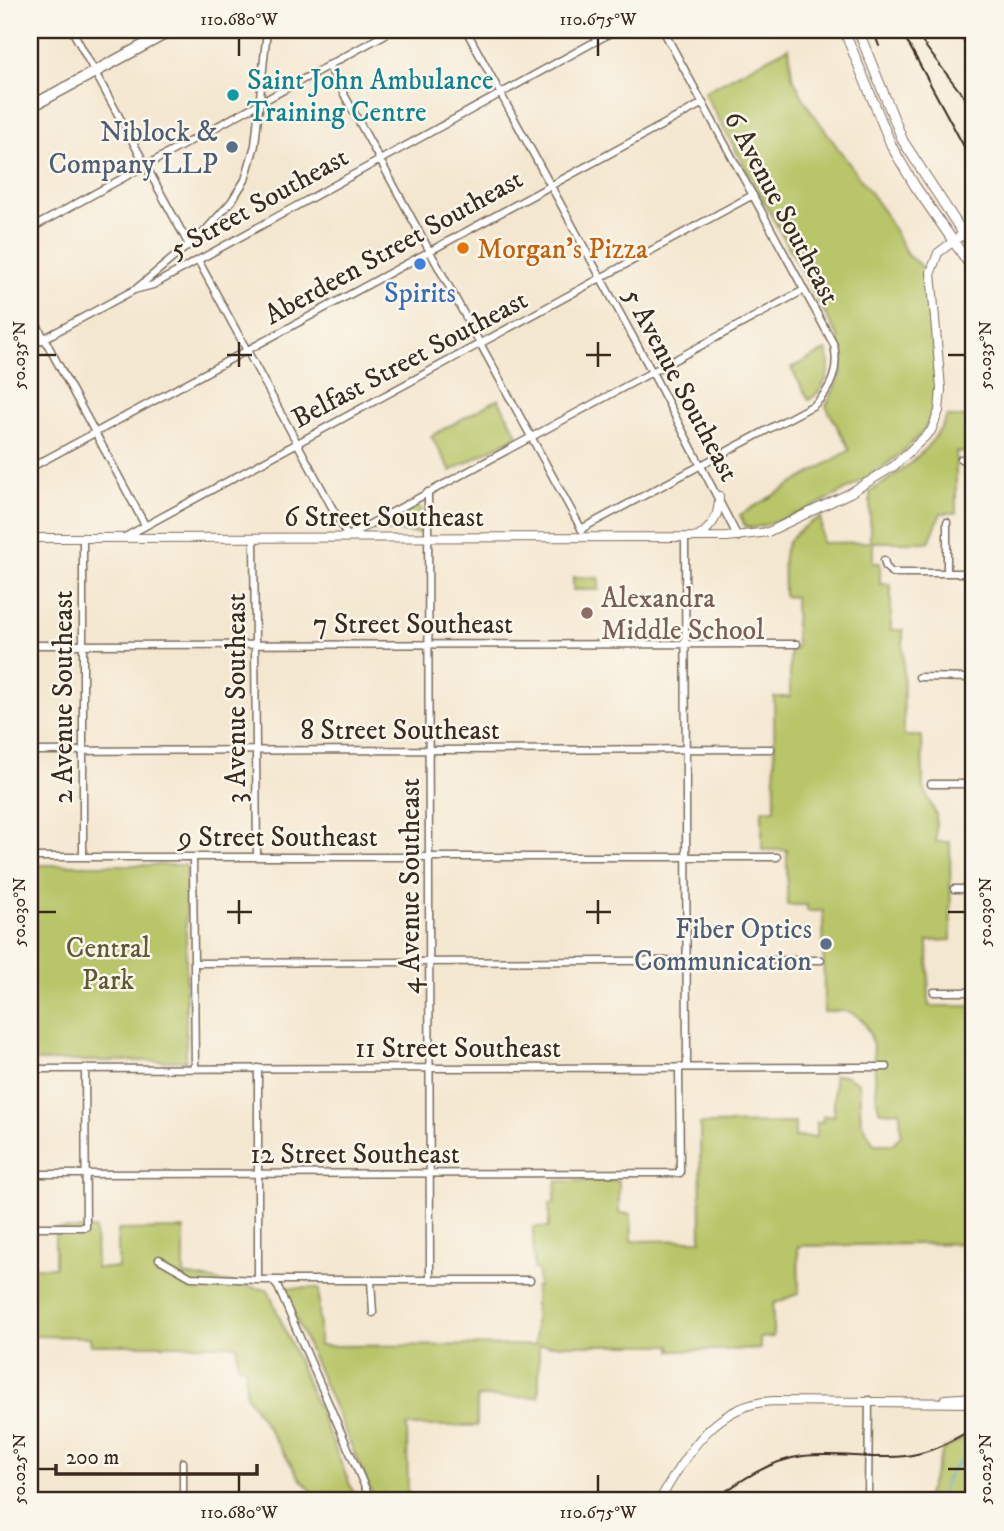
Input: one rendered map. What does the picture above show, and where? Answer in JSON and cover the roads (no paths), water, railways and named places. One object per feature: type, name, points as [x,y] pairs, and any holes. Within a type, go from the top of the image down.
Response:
[{"type":"main road","points":[[30,107],[172,30]]},
{"type":"main road","points":[[844,30],[892,147],[915,186],[974,271]]},
{"type":"main road","points":[[858,30],[903,141],[974,250]]},
{"type":"street","points":[[72,30],[189,245]]},
{"type":"street","points":[[134,290],[216,219],[245,180],[253,155],[261,101],[267,30]]},
{"type":"street","points":[[30,229],[393,30]]},
{"type":"street","name":"5 Avenue Southeast","points":[[466,30],[702,464],[738,537]]},
{"type":"street","name":"5 Street Southeast","points":[[30,346],[134,290],[153,285],[615,30]]},
{"type":"street","name":"6 Avenue Southeast","points":[[663,30],[834,345],[836,356],[831,384],[814,405],[702,464]]},
{"type":"street","points":[[328,65],[586,538]]},
{"type":"street","name":"Aberdeen Street Southeast","points":[[30,468],[703,103]]},
{"type":"street","name":"Belfast Street Southeast","points":[[124,538],[753,195]]},
{"type":"street","name":"6 Street Southeast","points":[[30,538],[738,537],[768,532],[864,485],[894,466],[931,430],[939,411],[941,389],[931,272],[938,253],[963,234]]},
{"type":"street","points":[[198,260],[348,537],[530,436],[804,290]]},
{"type":"street","points":[[30,312],[145,525]]},
{"type":"street","points":[[961,459],[974,466]]},
{"type":"street","points":[[581,529],[702,464]]},
{"type":"street","name":"4 Avenue Southeast","points":[[428,492],[430,1280]]},
{"type":"street","points":[[698,537],[709,529],[718,514],[719,496]]},
{"type":"street","points":[[947,522],[947,573]]},
{"type":"street","points":[[683,1067],[687,961],[685,537]]},
{"type":"street","name":"2 Avenue Southeast","points":[[83,538],[83,857]]},
{"type":"street","name":"3 Avenue Southeast","points":[[254,538],[257,857]]},
{"type":"street","points":[[884,560],[886,568],[892,573],[974,573]]},
{"type":"street","name":"7 Street Southeast","points":[[30,645],[797,645]]},
{"type":"street","points":[[919,677],[974,678]]},
{"type":"street","name":"8 Street Southeast","points":[[30,751],[771,749]]},
{"type":"street","points":[[932,784],[974,784]]},
{"type":"street","name":"9 Street Southeast","points":[[30,857],[777,857]]},
{"type":"street","points":[[193,857],[195,1068]]},
{"type":"street","points":[[954,889],[974,889]]},
{"type":"street","points":[[194,963],[821,960]]},
{"type":"street","points":[[934,992],[974,992]]},
{"type":"street","name":"12 Street Southeast","points":[[30,1174],[680,1173],[683,1067]]},
{"type":"street","name":"11 Street Southeast","points":[[30,1069],[887,1067]]},
{"type":"street","points":[[258,1068],[258,1280]]},
{"type":"street","points":[[30,1227],[86,1227],[85,1069]]},
{"type":"street","points":[[159,1259],[191,1277],[258,1280],[530,1280]]},
{"type":"street","points":[[271,1280],[278,1287],[371,1501]]},
{"type":"street","points":[[371,1280],[373,1313]]},
{"type":"street","points":[[659,1501],[694,1445],[718,1421],[759,1401],[932,1400],[974,1397]]},
{"type":"street","points":[[868,1501],[869,1400]]},
{"type":"street","points":[[932,1400],[974,1403]]},
{"type":"street","points":[[183,1462],[183,1501]]},
{"type":"waterway","points":[[941,1501],[951,1472],[974,1452]]},
{"type":"railway","points":[[873,30],[879,46]]},
{"type":"railway","points":[[901,30],[974,165]]},
{"type":"railway","points":[[913,30],[974,110]]},
{"type":"railway","points":[[955,30],[974,54]]},
{"type":"railway","points":[[712,1501],[755,1473],[791,1458],[817,1455],[907,1456],[935,1448],[974,1428]]},
{"type":"place","name":"Saint John Ambulance Training Centre","points":[[233,95]]},
{"type":"place","name":"Niblock & Company LLP","points":[[232,147]]},
{"type":"place","name":"Morgan's Pizza","points":[[463,248]]},
{"type":"place","name":"Spirits","points":[[420,264]]},
{"type":"place","name":"Alexandra Middle School","points":[[587,613]]},
{"type":"place","name":"Fiber Optics Communication","points":[[826,944]]},
{"type":"park label","name":"Central Park","points":[[108,963]]}]
